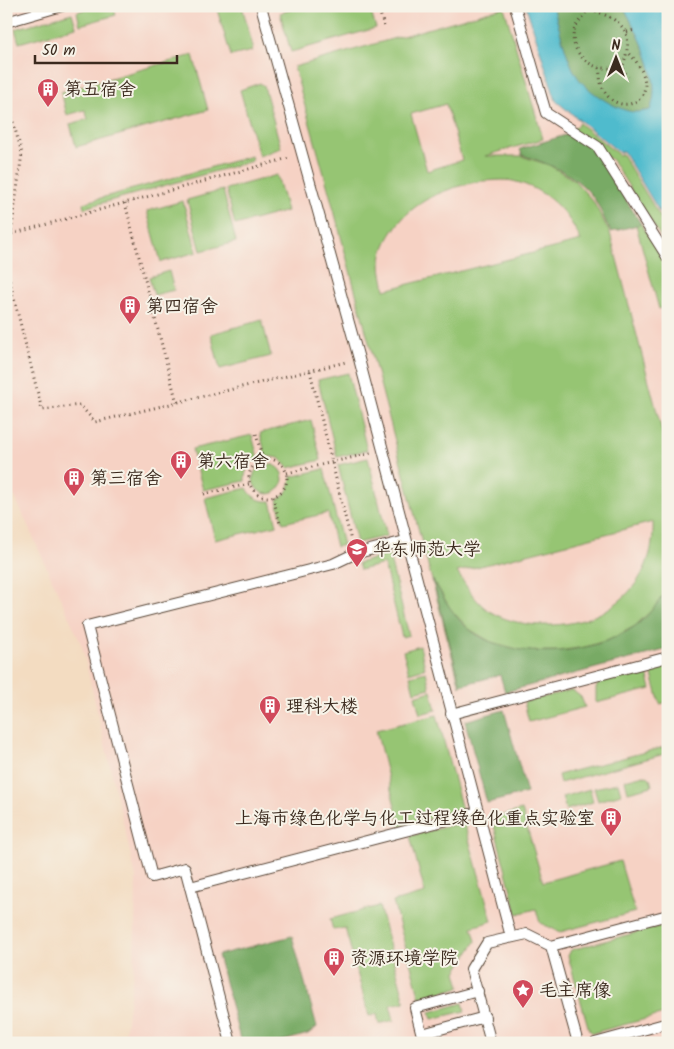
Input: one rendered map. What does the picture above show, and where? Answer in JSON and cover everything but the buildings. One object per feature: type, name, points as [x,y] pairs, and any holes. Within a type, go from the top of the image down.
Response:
[{"type":"lane","points":[[6,22],[62,6]]},
{"type":"lane","points":[[262,6],[359,359],[381,450],[510,937]]},
{"type":"lane","points":[[515,6],[546,113],[598,147],[668,258]]},
{"type":"lane","points":[[231,1043],[185,868],[152,877],[87,626],[333,564],[354,554],[405,541]]},
{"type":"lane","points":[[451,714],[668,657]]},
{"type":"lane","points":[[190,887],[478,812]]},
{"type":"lane","points":[[491,1043],[471,969],[487,943],[526,934],[551,946],[668,915]]},
{"type":"lane","points":[[551,946],[578,1043]]},
{"type":"lane","points":[[478,991],[415,1008],[423,1038],[484,1018]]},
{"type":"lane","points":[[595,1043],[668,1023]]},
{"type":"path","points":[[378,6],[385,30]]},
{"type":"path","points":[[589,7],[616,20],[626,32],[628,52],[622,68],[599,68],[580,56],[574,44],[574,30],[589,7]]},
{"type":"path","points":[[626,32],[636,30]]},
{"type":"path","points":[[628,52],[644,66]]},
{"type":"path","points":[[599,68],[601,85],[612,99],[632,105],[643,102]]},
{"type":"path","points":[[622,68],[628,77]]},
{"type":"path","points":[[6,98],[22,153],[6,257]]},
{"type":"path","points":[[11,234],[303,154]]},
{"type":"path","points":[[125,203],[177,403]]},
{"type":"path","points":[[6,266],[42,410],[80,406],[95,422],[359,359]]},
{"type":"path","points":[[310,371],[354,554]]},
{"type":"path","points":[[256,434],[263,460]]},
{"type":"path","points":[[286,473],[381,450]]},
{"type":"path","points":[[270,459],[277,462],[286,473],[287,481],[285,488],[280,494],[273,497],[265,498],[258,495],[249,484],[251,469],[256,463],[263,460],[270,459]]},
{"type":"path","points":[[204,494],[249,484]]},
{"type":"path","points":[[273,497],[280,524]]},
{"type":"shaded area","name":"华东师范大学","points":[[6,6],[668,6],[668,1043],[124,1043],[134,965],[136,878],[82,646],[15,497],[6,486]]},
{"type":"green space","points":[[96,6],[113,6],[116,15],[80,25],[77,12]]},
{"type":"green space","points":[[216,6],[242,6],[253,47],[252,51],[231,56]]},
{"type":"green space","points":[[303,6],[369,6],[376,28],[291,52],[280,13]]},
{"type":"green space","points":[[553,6],[623,6],[642,43],[652,71],[654,85],[650,110],[634,112],[619,108],[602,99],[580,82],[569,61]]},
{"type":"green space","points":[[504,7],[543,139],[485,156],[521,156],[549,165],[574,180],[593,201],[610,233],[668,454],[668,589],[653,609],[635,626],[611,639],[585,647],[557,651],[525,651],[491,642],[469,629],[451,610],[436,584],[460,686],[331,199],[294,67]],"holes":[[[446,104],[462,160],[427,171],[411,114]],[[501,180],[509,180],[525,185],[546,196],[554,203],[570,220],[581,241],[385,290],[381,259],[393,231],[401,220],[420,203],[455,187],[481,181]],[[653,522],[652,545],[646,566],[636,584],[622,599],[586,619],[565,624],[543,625],[520,623],[505,619],[485,608],[469,591],[457,572]]]},
{"type":"green space","points":[[72,13],[76,27],[19,43],[15,29]]},
{"type":"green space","points":[[193,55],[208,110],[76,147],[70,124],[88,119],[85,110],[67,115],[61,92]]},
{"type":"green space","points":[[260,83],[264,86],[281,148],[259,156],[240,90]]},
{"type":"green space","points":[[579,123],[619,155],[622,154],[668,230],[668,248],[612,160],[569,134]]},
{"type":"green space","points":[[569,134],[595,150],[641,224],[611,232],[595,200],[572,177],[543,162],[522,155],[520,149]]},
{"type":"green space","points":[[251,156],[252,161],[84,208],[83,203]]},
{"type":"green space","points":[[277,175],[287,211],[235,225],[226,189]]},
{"type":"green space","points":[[223,190],[236,242],[201,251],[187,200]]},
{"type":"green space","points":[[183,201],[197,252],[161,262],[147,211]]},
{"type":"green space","points":[[641,224],[668,268],[668,306],[659,309],[636,225]]},
{"type":"green space","points":[[169,271],[174,290],[154,295],[149,277]]},
{"type":"green space","points":[[262,320],[271,356],[220,369],[211,334]]},
{"type":"green space","points":[[348,373],[367,450],[337,457],[318,380]]},
{"type":"green space","points":[[311,420],[321,460],[288,468],[279,458],[266,456],[260,433]]},
{"type":"green space","points":[[252,435],[258,458],[248,467],[245,481],[203,490],[192,449]]},
{"type":"green space","points":[[368,458],[387,536],[357,543],[338,465]]},
{"type":"green space","points":[[268,464],[279,468],[283,479],[279,490],[268,494],[257,490],[253,479],[257,468]]},
{"type":"green space","points":[[324,469],[343,545],[336,547],[328,513],[283,523],[277,500],[287,490],[291,477]]},
{"type":"green space","points":[[247,488],[257,499],[271,501],[277,525],[215,540],[205,498]]},
{"type":"green space","points":[[389,555],[409,635],[402,637],[384,564],[360,570],[358,563]]},
{"type":"green space","points":[[433,580],[453,613],[469,629],[486,640],[507,647],[529,651],[575,649],[597,644],[618,636],[645,618],[668,589],[668,649],[505,692],[500,675],[461,685]]},
{"type":"green space","points":[[420,646],[425,668],[409,673],[403,651]]},
{"type":"green space","points":[[668,664],[668,702],[660,704],[650,668]]},
{"type":"green space","points":[[646,669],[651,689],[596,703],[596,688],[599,682]]},
{"type":"green space","points":[[426,672],[430,688],[414,692],[410,676]]},
{"type":"green space","points":[[572,690],[581,697],[585,707],[529,722],[524,702]]},
{"type":"green space","points":[[431,691],[436,710],[420,714],[415,696]]},
{"type":"green space","points":[[504,710],[527,793],[487,803],[465,721]]},
{"type":"green space","points":[[437,715],[462,810],[400,826],[376,730]]},
{"type":"green space","points":[[668,746],[668,753],[560,783],[558,775]]},
{"type":"green space","points":[[644,775],[644,777],[650,778],[652,786],[628,792],[625,780]]},
{"type":"green space","points":[[618,783],[621,794],[598,801],[594,788]]},
{"type":"green space","points":[[590,789],[593,802],[566,810],[562,797]]},
{"type":"green space","points":[[522,810],[543,882],[620,861],[635,912],[560,932],[540,923],[536,909],[517,914],[492,818]]},
{"type":"green space","points":[[464,822],[492,921],[472,927],[476,941],[456,972],[460,987],[420,998],[393,902],[425,893],[410,836]]},
{"type":"green space","points":[[379,906],[405,1002],[390,1005],[394,1020],[379,1024],[377,1014],[369,1016],[345,928],[333,930],[330,919]]},
{"type":"green space","points":[[668,924],[668,1013],[593,1033],[589,1030],[568,956],[571,950]]},
{"type":"green space","points":[[292,936],[317,1027],[308,1034],[276,1043],[241,1043],[218,955]]},
{"type":"green space","points":[[463,1003],[465,1011],[432,1019],[430,1012]]},
{"type":"water","points":[[526,6],[553,6],[569,61],[581,82],[595,94],[612,104],[635,112],[650,110],[654,85],[652,71],[642,43],[623,6],[668,6],[668,226],[623,151],[620,153],[556,101]]},
{"type":"place","name":"第五宿舍","points":[[48,108]]},
{"type":"place","name":"第四宿舍","points":[[130,325]]},
{"type":"place","name":"第六宿舍","points":[[181,480]]},
{"type":"place","name":"第三宿舍","points":[[74,497]]},
{"type":"place","name":"华东师范大学","points":[[357,568]]},
{"type":"place","name":"理科大楼","points":[[270,725]]},
{"type":"place","name":"上海市绿色化学与化工过程绿色化重点实验室","points":[[611,837]]},
{"type":"place","name":"资源环境学院","points":[[334,977]]},
{"type":"place","name":"毛主席像","points":[[523,1009]]}]
